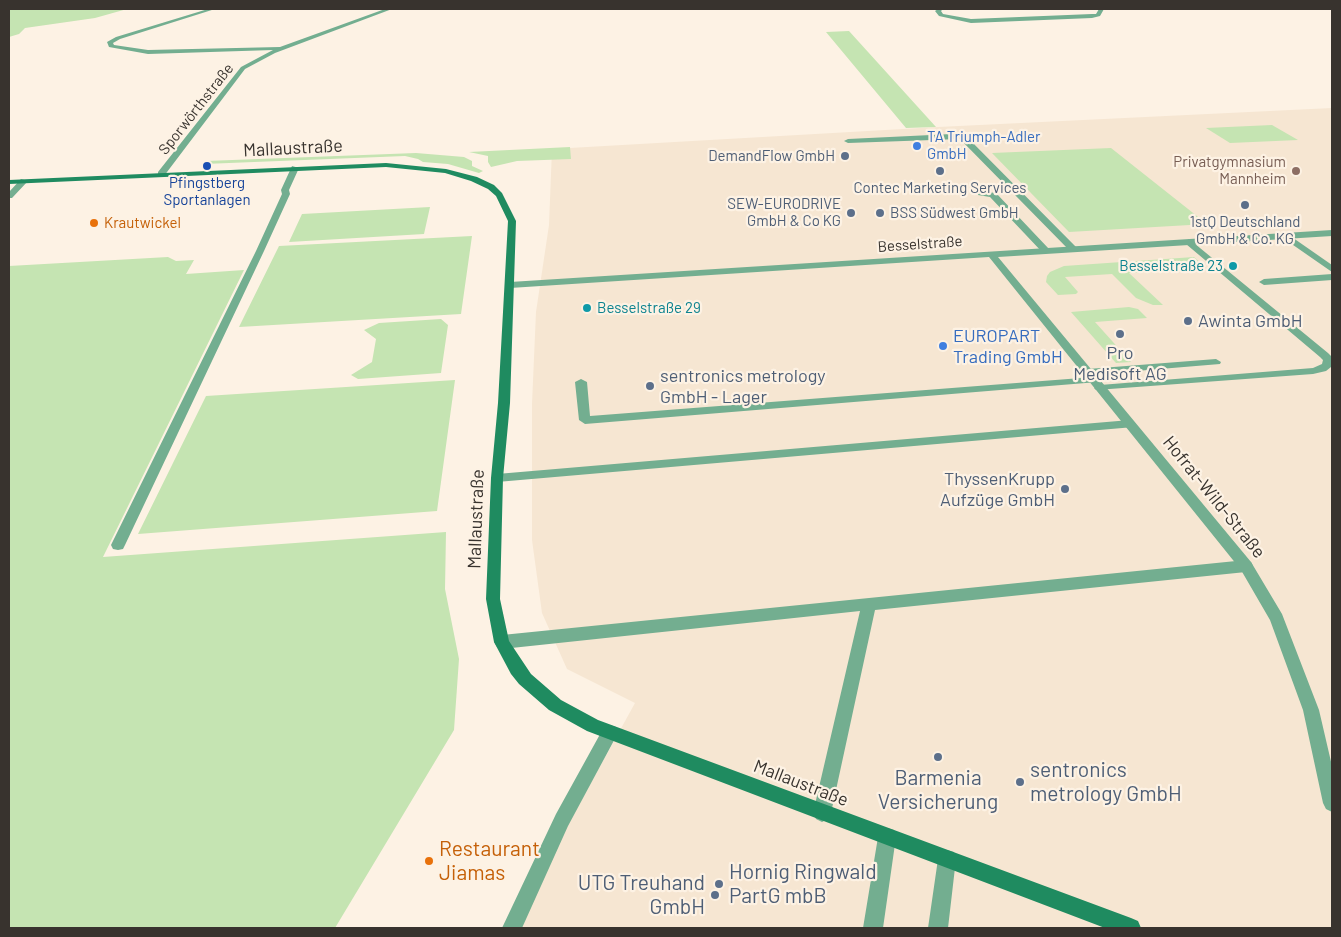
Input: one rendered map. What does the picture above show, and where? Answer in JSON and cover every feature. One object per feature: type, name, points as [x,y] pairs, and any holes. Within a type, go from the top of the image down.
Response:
[{"type":"street","name":"Sporwörthstraße","points":[[212,9],[110,42],[111,46],[148,52],[265,47],[281,49]]},
{"type":"street","name":"Sporwörthstraße","points":[[161,174],[243,68],[257,59],[281,49],[389,9]]},
{"type":"street","points":[[941,12],[971,21],[1092,16],[1098,15],[1101,9]]},
{"type":"street","points":[[848,141],[962,137],[1073,249]]},
{"type":"street","name":"Mallaustraße","points":[[9,182],[295,168],[402,165],[457,174],[491,187],[503,200],[512,221],[504,403],[497,478],[493,599],[502,642],[517,669],[538,691],[576,717],[610,733],[1131,928]]},
{"type":"street","points":[[118,545],[260,251],[286,194],[284,190],[295,168]]},
{"type":"street","points":[[9,196],[24,182]]},
{"type":"street","points":[[982,194],[994,195],[1046,251]]},
{"type":"street","name":"Besselstraße","points":[[510,285],[1332,233]]},
{"type":"street","points":[[1286,236],[1332,269]]},
{"type":"street","points":[[581,382],[585,420],[1094,380],[1313,372],[1327,365],[1328,359],[1324,355],[1189,242]]},
{"type":"street","name":"Hofrat-Wild-Straße","points":[[991,254],[1246,566],[1277,618],[1311,710],[1332,803]]},
{"type":"street","points":[[1264,282],[1332,277]]},
{"type":"street","points":[[1094,380],[1216,362]]},
{"type":"street","points":[[497,478],[1130,424]]},
{"type":"street","points":[[502,642],[1246,566]]},
{"type":"street","points":[[822,813],[869,604]]},
{"type":"street","points":[[512,928],[562,820],[610,733]]},
{"type":"street","points":[[873,928],[888,837]]},
{"type":"street","points":[[938,928],[947,859]]},
{"type":"shaded area","points":[[1332,108],[1332,928],[521,928],[565,830],[635,703],[567,669],[542,613],[532,540],[532,404],[536,312],[549,225],[552,149],[938,127]]},
{"type":"green space","points":[[9,9],[127,9],[95,18],[25,28],[19,34],[9,37]]},
{"type":"green space","points":[[849,31],[936,127],[906,128],[826,32]]},
{"type":"green space","points":[[1272,125],[1298,140],[1230,143],[1206,128]]},
{"type":"green space","points":[[570,147],[571,159],[517,161],[491,167],[488,162],[488,156],[469,152]]},
{"type":"green space","points":[[1111,148],[1207,224],[1069,232],[992,153]]},
{"type":"green space","points":[[416,153],[464,157],[472,161],[472,166],[483,171],[479,173],[448,164],[423,162],[405,156],[204,164],[206,161]]},
{"type":"green space","points":[[430,207],[424,234],[289,242],[302,214]]},
{"type":"green space","points":[[472,236],[461,314],[239,327],[279,246]]},
{"type":"green space","points":[[168,257],[176,261],[194,260],[186,274],[244,270],[103,557],[446,532],[445,589],[459,659],[454,730],[335,928],[9,928],[9,266]]},
{"type":"green space","points":[[1194,257],[1206,268],[1129,273],[1163,305],[1153,305],[1136,298],[1112,274],[1065,277],[1078,292],[1076,294],[1058,295],[1046,282],[1050,272],[1064,266]]},
{"type":"green space","points":[[1129,307],[1138,309],[1147,318],[1095,322],[1131,362],[1116,363],[1071,312]]},
{"type":"green space","points":[[441,319],[448,325],[441,373],[358,379],[351,375],[372,362],[376,339],[364,330],[379,323]]},
{"type":"green space","points":[[455,380],[437,511],[138,534],[206,396]]},
{"type":"place","name":"TA Triumph-Adler GmbH","points":[[917,146]]},
{"type":"place","name":"DemandFlow GmbH","points":[[845,156]]},
{"type":"place","name":"Pfingstberg Sportanlagen","points":[[207,166]]},
{"type":"place","name":"Contec Marketing Services","points":[[940,171]]},
{"type":"place","name":"Privatgymnasium Mannheim","points":[[1296,171]]},
{"type":"place","name":"1stQ Deutschland GmbH & Co. KG","points":[[1245,205]]},
{"type":"place","name":"SEW-EURODRIVE GmbH & Co KG","points":[[851,213]]},
{"type":"place","name":"BSS Südwest GmbH","points":[[880,213]]},
{"type":"place","name":"Krautwickel","points":[[94,223]]},
{"type":"place","name":"Besselstraße 23","points":[[1233,266]]},
{"type":"place","name":"Besselstraße 29","points":[[587,308]]},
{"type":"place","name":"Awinta GmbH","points":[[1188,321]]},
{"type":"place","name":"Pro Medisoft AG","points":[[1120,334]]},
{"type":"place","name":"EUROPART Trading GmbH","points":[[943,346]]},
{"type":"place","name":"sentronics metrology GmbH - Lager","points":[[650,386]]},
{"type":"place","name":"ThyssenKrupp Aufzüge GmbH","points":[[1065,489]]},
{"type":"place","name":"Barmenia Versicherung","points":[[938,757]]},
{"type":"place","name":"sentronics metrology GmbH","points":[[1020,782]]},
{"type":"place","name":"Restaurant Jiamas","points":[[429,861]]},
{"type":"place","name":"Hornig Ringwald PartG mbB","points":[[719,884]]},
{"type":"place","name":"UTG Treuhand GmbH","points":[[715,895]]}]
